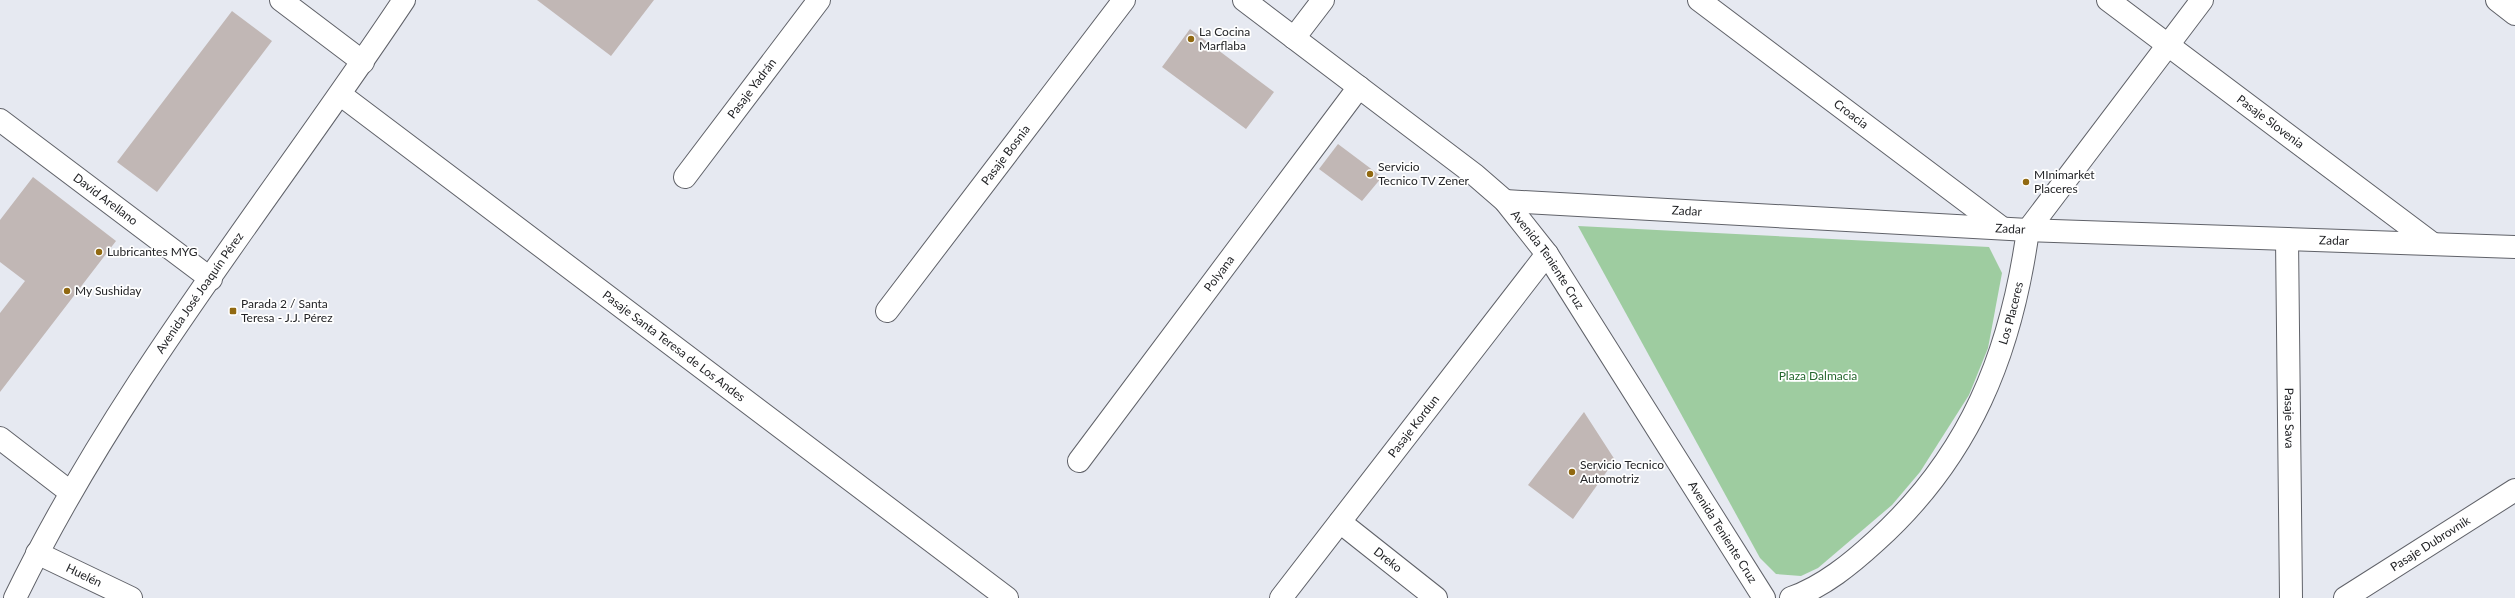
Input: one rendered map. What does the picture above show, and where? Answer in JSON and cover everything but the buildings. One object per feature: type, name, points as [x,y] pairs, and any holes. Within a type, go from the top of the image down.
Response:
[{"type":"street","points":[[282,0],[363,62]]},
{"type":"street","name":"Avenida José Joaquín Pérez","points":[[15,598],[70,492],[154,361],[341,95],[404,0]]},
{"type":"street","name":"Pasaje Yadrán","points":[[685,177],[819,0]]},
{"type":"street","name":"Pasaje Bosnia","points":[[887,311],[1124,0]]},
{"type":"street","name":"Avenida Teniente Cruz","points":[[1244,0],[1475,175],[1505,201],[1547,254],[1764,598]]},
{"type":"street","points":[[1294,38],[1323,0]]},
{"type":"street","name":"Croacia","points":[[1699,0],[2002,228]]},
{"type":"street","name":"Pasaje Slovenia","points":[[2108,0],[2433,244]]},
{"type":"street","name":"Los Placeres","points":[[1791,598],[1812,589],[1850,564],[1883,535],[1914,504],[1959,444],[1978,411],[1996,368],[2011,324],[2022,277],[2028,230],[2202,0]]},
{"type":"street","points":[[2497,0],[2515,14]]},
{"type":"street","name":"Polyana","points":[[1079,461],[1359,87]]},
{"type":"street","name":"Pasaje Santa Teresa de Los Andes","points":[[341,95],[1007,598]]},
{"type":"street","name":"David Arellano","points":[[0,120],[211,279]]},
{"type":"street","name":"Zadar","points":[[1505,201],[2028,230],[2515,247]]},
{"type":"street","name":"Pasaje Sava","points":[[2287,239],[2291,598]]},
{"type":"street","name":"Pasaje Kordun","points":[[1281,598],[1547,254]]},
{"type":"street","points":[[0,438],[70,492]]},
{"type":"street","name":"Pasaje Dubrovnik","points":[[2345,598],[2515,490]]},
{"type":"street","name":"Dreko","points":[[1340,522],[1436,598]]},
{"type":"street","name":"Huelén","points":[[37,553],[126,597]]},
{"type":"green space","name":"Plaza Dalmacia","points":[[1578,226],[1989,247],[2002,273],[1988,348],[1969,395],[1920,472],[1892,505],[1818,568],[1801,576],[1776,574],[1760,558]]},
{"type":"place","name":"La Cocina Marflaba","points":[[1191,39]]},
{"type":"place","name":"Servicio Tecnico TV Zener","points":[[1370,174]]},
{"type":"place","name":"MInimarket Placeres","points":[[2026,182]]},
{"type":"place","name":"Lubricantes MYG","points":[[99,252]]},
{"type":"place","name":"My Sushiday","points":[[67,291]]},
{"type":"place","name":"Parada 2 / Santa Teresa - J.J. Pérez","points":[[233,311]]},
{"type":"place","name":"Servicio Tecnico Automotriz","points":[[1572,472]]}]
